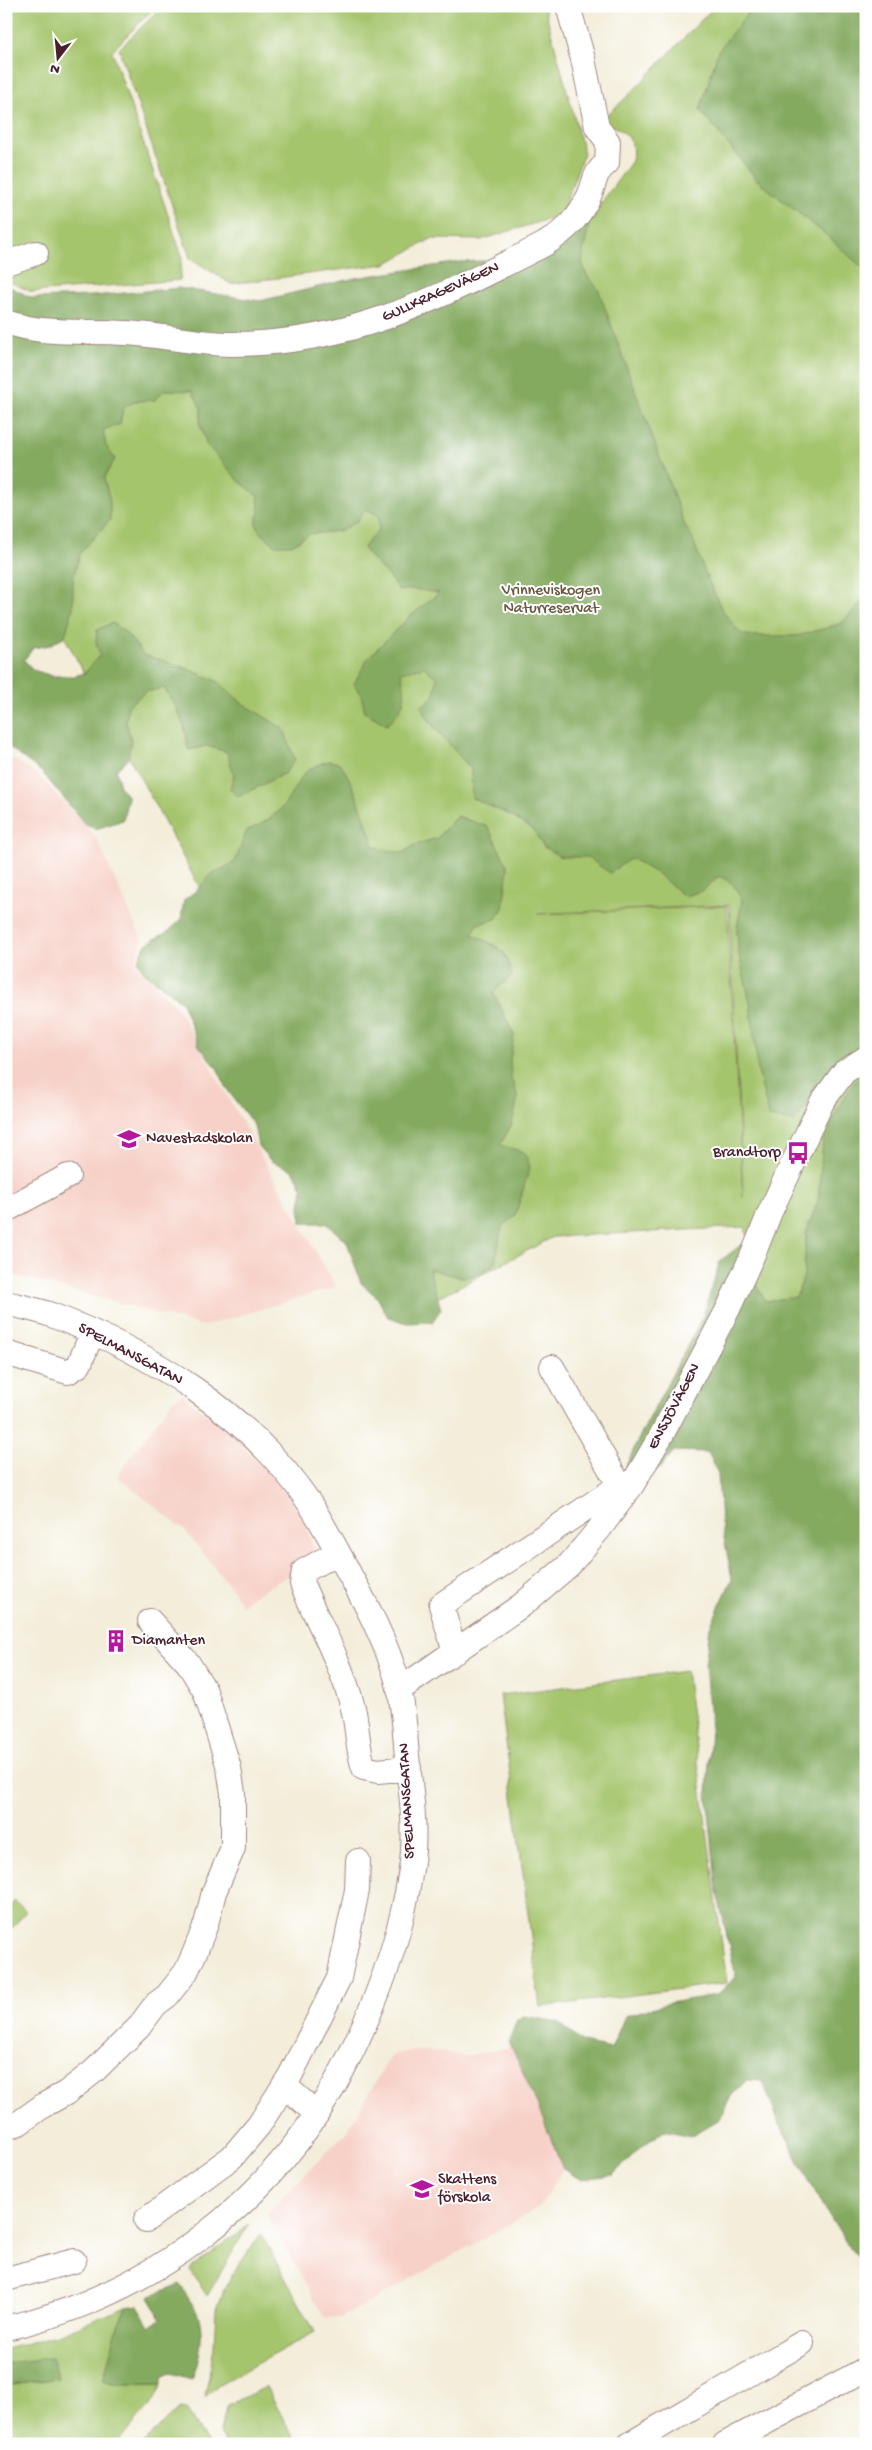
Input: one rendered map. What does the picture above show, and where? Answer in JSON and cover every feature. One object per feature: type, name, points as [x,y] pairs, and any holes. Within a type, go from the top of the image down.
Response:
[{"type":"street","name":"GULLKRAGEVÄGEN","points":[[6,322],[36,330],[127,333],[228,344],[296,340],[360,327],[409,310],[452,291],[545,244],[566,231],[575,220],[590,196],[596,174],[607,162],[608,142],[597,127],[583,59],[568,6]]},
{"type":"street","points":[[6,263],[36,253]]},
{"type":"street","name":"ENSJÖVÄGEN","points":[[399,1690],[522,1605],[569,1565],[661,1436],[728,1309],[770,1212],[822,1102],[844,1072],[866,1058]]},
{"type":"street","points":[[6,1210],[68,1176]]},
{"type":"street","name":"SPELMANSGATAN","points":[[6,1303],[52,1315],[92,1333],[171,1374],[210,1400],[243,1428],[307,1500],[367,1605],[399,1690],[409,1768],[413,1830],[412,1865],[402,1917],[374,2005],[330,2093],[281,2163],[249,2198],[185,2250],[138,2279],[106,2295],[35,2321],[6,2328]]},
{"type":"street","points":[[6,1353],[68,1372],[79,1365],[92,1333]]},
{"type":"street","points":[[455,1652],[441,1605],[622,1490],[552,1367]]},
{"type":"street","points":[[338,1552],[304,1571],[302,1584],[336,1657],[354,1709],[358,1752],[364,1768],[378,1770],[409,1768]]},
{"type":"street","points":[[6,2128],[19,2123],[44,2105],[66,2093],[93,2072],[138,2028],[156,2004],[167,1996],[186,1972],[196,1952],[206,1924],[214,1892],[233,1848],[233,1792],[229,1768],[205,1691],[188,1663],[150,1621]]},
{"type":"street","points":[[146,2220],[232,2157],[259,2125],[284,2085],[339,1978],[357,1890],[358,1862]]},
{"type":"street","points":[[284,2085],[317,2114]]},
{"type":"street","points":[[6,2279],[74,2261]]},
{"type":"street","points":[[630,2444],[802,2343]]},
{"type":"street","points":[[725,2444],[866,2369]]},
{"type":"shaded area","name":"Navestadskolan","points":[[6,754],[38,776],[95,835],[142,940],[135,964],[176,1006],[336,1287],[204,1326],[6,1273]]},
{"type":"shaded area","points":[[183,1394],[195,1406],[226,1428],[285,1492],[303,1518],[317,1559],[251,1597],[242,1606],[233,1590],[185,1531],[117,1476],[172,1401]]},
{"type":"shaded area","name":"Skattens förskola","points":[[512,2047],[563,2169],[540,2207],[341,2318],[324,2317],[267,2214],[348,2130],[391,2055],[410,2051],[434,2051],[465,2056]]},
{"type":"green space","points":[[6,6],[156,6],[112,51],[182,256],[180,280],[32,292],[6,280]]},
{"type":"green space","points":[[163,6],[544,6],[584,153],[561,215],[481,240],[431,239],[385,264],[231,284],[190,258],[119,49]]},
{"type":"green space","name":"Vrinneviskogen Naturreservat","points":[[715,6],[866,6],[866,2193],[750,1970],[758,1277],[745,1227],[553,1237],[424,1305],[6,528],[32,341],[562,256],[632,161],[632,145],[626,134],[600,121],[627,97]],"holes":[[[729,905],[743,1197],[727,906],[537,914]]]},
{"type":"green space","points":[[753,6],[866,6],[866,271],[825,234],[758,181],[700,110],[718,51]]},
{"type":"green space","points":[[587,217],[588,230],[583,257],[584,269],[598,289],[685,526],[693,539],[703,568],[722,610],[740,633],[751,636],[797,636],[842,623],[866,597],[866,1049],[825,1083],[794,1122],[769,1117],[758,1071],[750,1002],[738,951],[737,928],[742,900],[732,883],[719,876],[702,891],[684,896],[659,875],[631,858],[610,873],[587,857],[561,857],[544,847],[533,830],[510,815],[472,798],[471,769],[432,725],[421,707],[434,696],[437,678],[424,667],[401,672],[404,701],[387,725],[365,712],[361,694],[354,684],[368,658],[408,618],[439,593],[413,589],[399,591],[363,548],[379,529],[379,516],[366,509],[357,521],[340,531],[309,534],[292,545],[275,545],[260,532],[256,524],[259,510],[258,496],[239,481],[207,445],[200,425],[201,408],[192,391],[164,390],[155,400],[136,401],[123,408],[120,424],[103,430],[106,446],[115,459],[104,478],[110,501],[110,520],[80,553],[73,579],[73,608],[65,636],[50,645],[33,648],[24,660],[33,670],[52,676],[74,676],[85,673],[100,655],[96,642],[97,630],[112,623],[125,632],[144,655],[181,666],[219,682],[242,703],[284,729],[295,760],[285,773],[238,797],[230,789],[234,775],[227,752],[207,746],[188,750],[180,717],[164,688],[145,692],[128,706],[126,722],[131,740],[128,759],[116,770],[120,787],[128,797],[123,820],[96,829],[84,823],[42,772],[6,745],[6,285],[32,298],[93,296],[179,288],[260,301],[355,278],[460,262],[522,259]]},
{"type":"green space","points":[[330,761],[340,763],[346,772],[360,804],[374,847],[402,853],[415,845],[437,838],[457,816],[488,827],[508,867],[503,908],[496,919],[478,924],[472,934],[499,949],[510,966],[512,976],[493,992],[514,1035],[510,1060],[511,1078],[518,1097],[512,1124],[500,1145],[524,1152],[530,1167],[515,1216],[502,1226],[495,1263],[482,1273],[463,1278],[429,1269],[441,1309],[432,1322],[407,1323],[388,1317],[377,1297],[361,1283],[347,1242],[326,1223],[301,1223],[300,1206],[303,1189],[293,1170],[271,1161],[258,1146],[254,1125],[229,1092],[217,1068],[199,1046],[182,1002],[144,972],[138,961],[146,944],[169,931],[181,920],[184,900],[198,889],[210,875],[235,862],[247,830],[265,822],[276,813],[286,803],[301,778],[309,770],[321,763]]},
{"type":"green space","points":[[866,1075],[866,2267],[845,2241],[793,2152],[763,2081],[747,2080],[731,2096],[720,2119],[691,2136],[664,2130],[640,2148],[613,2175],[581,2179],[563,2169],[509,2041],[517,2020],[523,2016],[558,2022],[583,2043],[611,2049],[625,2016],[669,2003],[717,1995],[736,1977],[717,1891],[707,1793],[711,1729],[705,1665],[710,1627],[732,1579],[721,1522],[718,1474],[708,1452],[674,1451],[658,1470],[622,1475],[640,1436],[703,1316],[720,1261],[745,1242],[756,1283],[765,1301],[796,1297],[804,1276],[806,1233],[818,1201],[823,1141],[840,1105],[856,1079]]},
{"type":"green space","points":[[686,1671],[727,1983],[540,2007],[500,1695]]},
{"type":"green space","points":[[15,1901],[26,1911],[9,1932],[6,1930],[6,1911]]},
{"type":"green space","points":[[249,2224],[207,2296],[190,2269]]},
{"type":"green space","points":[[261,2234],[315,2332],[219,2384],[205,2397],[214,2348],[216,2310],[231,2276]]},
{"type":"green space","points":[[180,2284],[196,2311],[200,2323],[200,2347],[192,2379],[170,2373],[162,2377],[162,2384],[117,2384],[103,2380],[117,2329],[126,2307],[138,2305],[149,2327],[160,2319],[149,2296]]},
{"type":"green space","points":[[126,2307],[117,2329],[117,2384],[162,2384],[154,2401],[116,2444],[6,2444],[6,2386],[57,2378],[6,2363],[6,2349],[60,2334]]},
{"type":"green space","points":[[51,2358],[58,2378],[6,2386],[6,2363]]},
{"type":"green space","points":[[266,2387],[297,2444],[225,2444],[219,2433],[228,2405]]},
{"type":"green space","points":[[181,2408],[187,2409],[208,2444],[144,2444],[170,2416]]},
{"type":"place","name":"Navestadskolan","points":[[129,1139]]},
{"type":"place","name":"Brandtorp","points":[[798,1153]]},
{"type":"place","name":"Diamanten","points":[[116,1641]]},
{"type":"place","name":"Skattens förskola","points":[[422,2189]]}]
